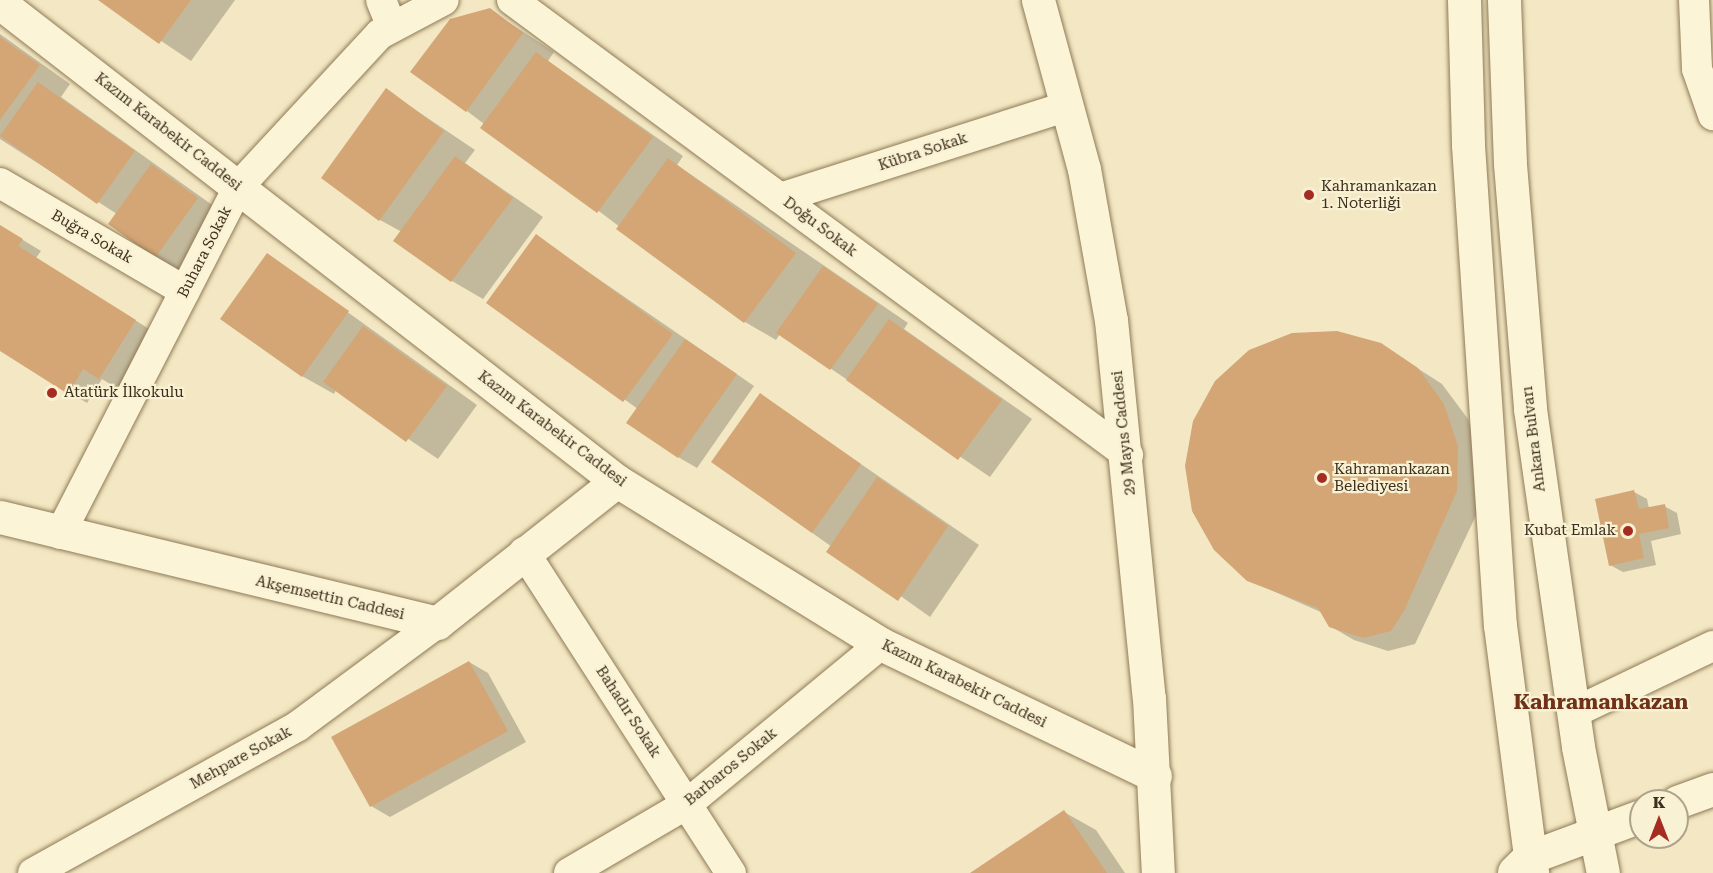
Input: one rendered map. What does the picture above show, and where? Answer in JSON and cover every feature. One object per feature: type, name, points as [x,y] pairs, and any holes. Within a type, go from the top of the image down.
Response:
[{"type":"street","points":[[381,0],[392,27]]},
{"type":"street","name":"Buhara Sokak","points":[[60,534],[239,186],[392,27],[444,0]]},
{"type":"street","name":"Doğu Sokak","points":[[512,0],[1128,455]]},
{"type":"street","name":"29 Mayıs Caddesi","points":[[1038,0],[1099,241],[1128,455],[1155,776],[1158,873]]},
{"type":"street","points":[[1464,0],[1468,145],[1500,625],[1524,868],[1594,833],[1629,820]]},
{"type":"street","name":"Ankara Bulvarı","points":[[1504,0],[1510,165],[1530,409],[1573,713],[1603,873]]},
{"type":"street","points":[[1694,0],[1697,69],[1713,115]]},
{"type":"street","name":"Kazım Karabekir Caddesi","points":[[0,3],[617,480],[881,644],[1155,776]]},
{"type":"street","name":"Kübra Sokak","points":[[780,198],[1066,107]]},
{"type":"street","name":"Buğra Sokak","points":[[0,183],[185,291]]},
{"type":"street","points":[[437,623],[617,480]]},
{"type":"street","name":"Akşemsettin Caddesi","points":[[0,517],[60,534],[437,623]]},
{"type":"street","name":"Bahadır Sokak","points":[[524,552],[731,873]]},
{"type":"street","name":"Mehpare Sokak","points":[[45,870],[298,726],[437,623]]},
{"type":"street","name":"Barbaros Sokak","points":[[569,873],[687,804],[881,644]]},
{"type":"street","points":[[1573,713],[1713,646]]},
{"type":"street","points":[[1689,798],[1713,789]]},
{"type":"building","points":[[98,0],[191,0],[159,44]]},
{"type":"building","points":[[490,8],[523,33],[466,112],[410,72],[450,19]]},
{"type":"building","points":[[0,37],[40,65],[0,120]]},
{"type":"building","points":[[536,52],[653,137],[597,213],[480,128]]},
{"type":"building","points":[[38,82],[135,151],[97,204],[0,136]]},
{"type":"building","points":[[386,88],[444,131],[379,221],[321,178]]},
{"type":"building","points":[[455,156],[513,198],[451,282],[393,241]]},
{"type":"building","points":[[668,158],[796,253],[744,323],[616,229]]},
{"type":"building","points":[[151,164],[198,198],[155,258],[108,224]]},
{"type":"building","points":[[0,225],[23,239],[18,246],[136,320],[99,379],[83,369],[68,394],[0,351]]},
{"type":"building","points":[[536,234],[673,334],[623,402],[486,303]]},
{"type":"building","points":[[267,253],[349,311],[302,377],[220,319]]},
{"type":"building","points":[[823,266],[878,304],[830,370],[776,333]]},
{"type":"building","points":[[889,319],[1002,400],[958,460],[846,380]]},
{"type":"building","points":[[363,326],[447,386],[406,442],[323,382]]},
{"type":"building","name":"Kahramankazan Belediyesi","points":[[1337,331],[1381,343],[1418,368],[1444,404],[1458,446],[1457,491],[1404,611],[1391,631],[1363,638],[1329,627],[1318,608],[1247,581],[1214,550],[1192,511],[1185,466],[1193,421],[1215,381],[1249,350],[1292,333]]},
{"type":"building","points":[[685,339],[737,374],[678,458],[626,423]]},
{"type":"building","points":[[760,393],[861,464],[812,533],[711,462]]},
{"type":"building","points":[[877,477],[948,526],[898,601],[826,552]]},
{"type":"building","name":"Kubat Emlak","points":[[1634,490],[1639,509],[1665,504],[1669,528],[1639,534],[1644,558],[1609,566],[1595,499]]},
{"type":"building","points":[[469,661],[508,731],[370,807],[331,737]]},
{"type":"building","points":[[1064,810],[1107,873],[970,873]]},
{"type":"place","name":"Kahramankazan 1. Noterliği","points":[[1309,195]]},
{"type":"place","name":"Atatürk İlkokulu","points":[[52,393]]},
{"type":"place","name":"Kahramankazan Belediyesi","points":[[1322,478]]},
{"type":"place","name":"Kubat Emlak","points":[[1628,531]]},
{"type":"district","name":"Kahramankazan","points":[[1601,702]]}]
